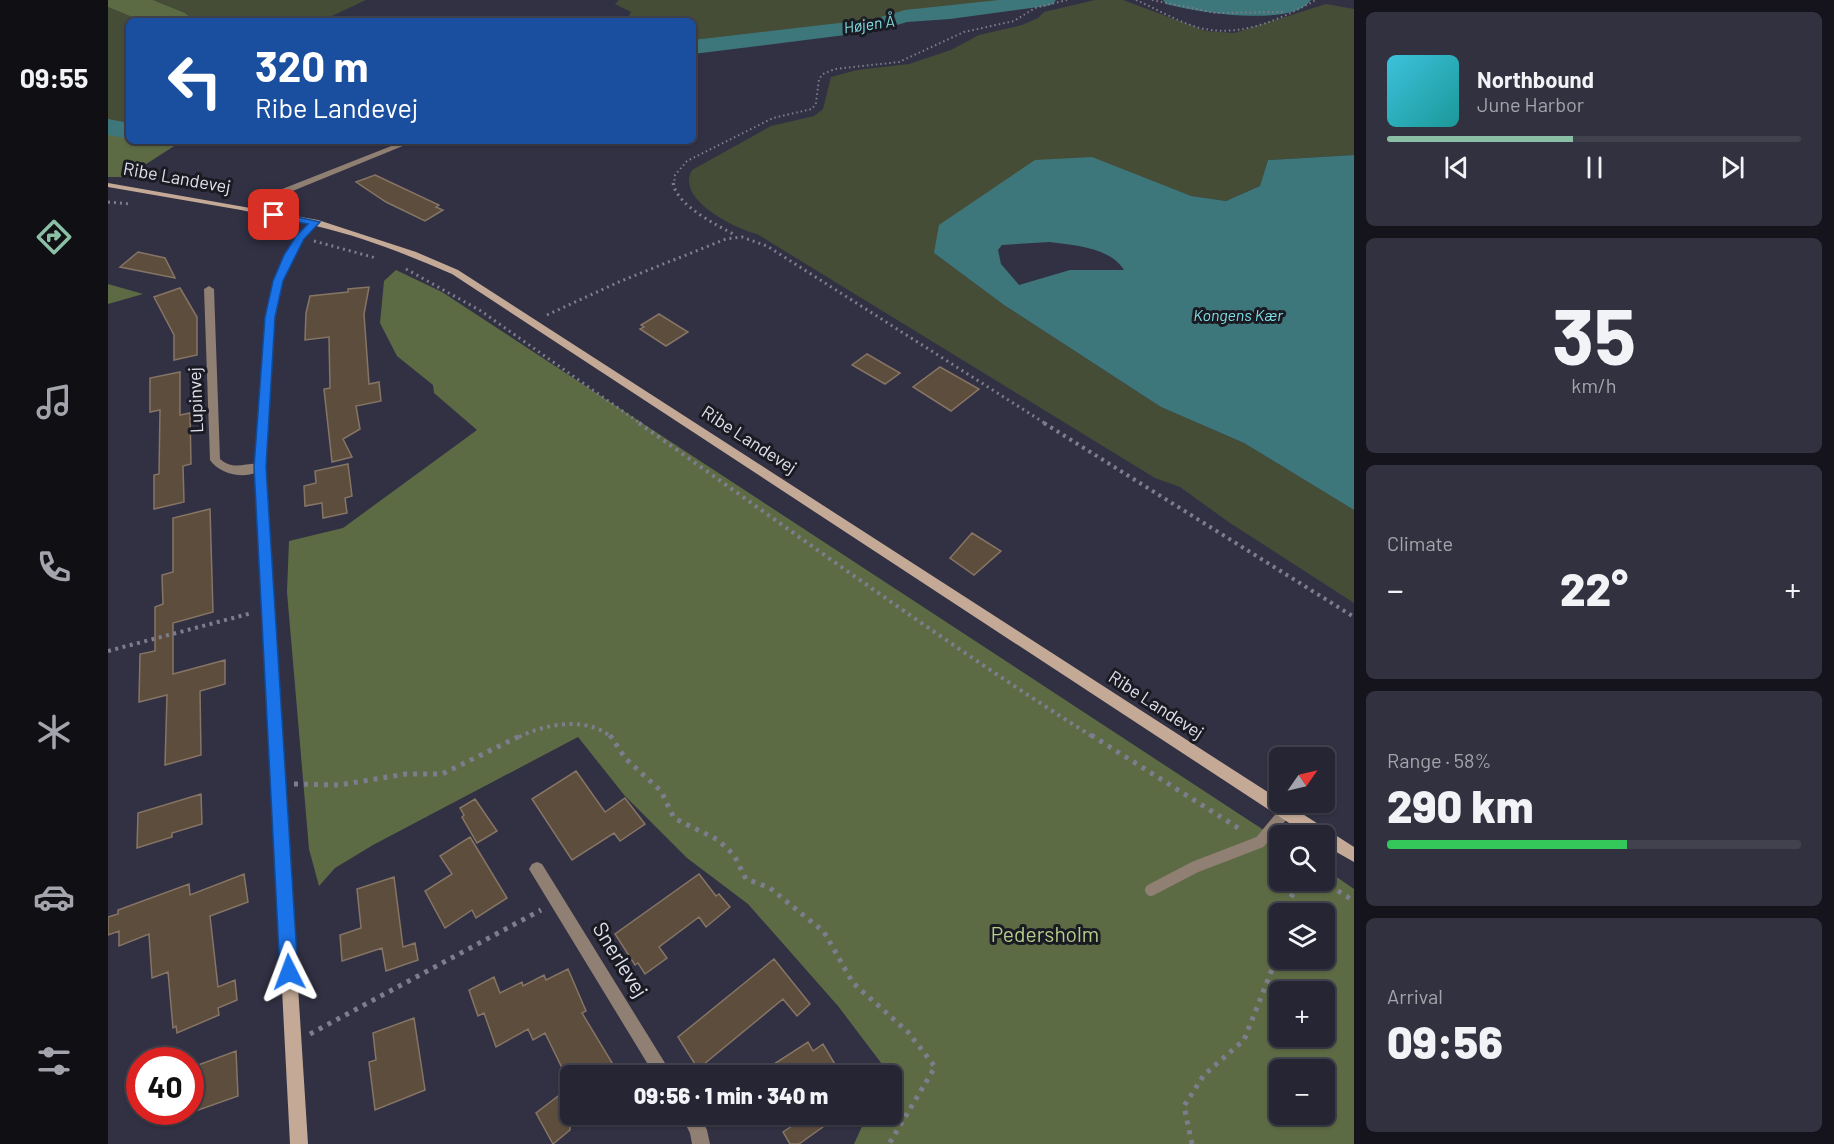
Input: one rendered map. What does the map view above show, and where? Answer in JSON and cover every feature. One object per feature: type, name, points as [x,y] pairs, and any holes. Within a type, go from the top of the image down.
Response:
[{"type":"main road","name":"Ribe Landevej","points":[[108,186],[315,222],[408,250],[455,272],[1269,802]]},
{"type":"main road","points":[[298,1144],[260,467],[270,317],[278,281],[289,255],[300,238],[315,222]]},
{"type":"main road","name":"Ribe Landevej","points":[[1287,813],[1306,825]]},
{"type":"main road","name":"Ribe Landevej","points":[[1335,843],[1354,855]]},
{"type":"street","points":[[254,211],[270,197],[403,144]]},
{"type":"street","name":"Lupinvej","points":[[209,290],[215,460],[223,468],[236,472],[260,467]]},
{"type":"street","name":"Snerlevej","points":[[537,869],[658,1065]]},
{"type":"street","points":[[695,1125],[701,1144]]},
{"type":"lane","points":[[1151,890],[1195,867],[1260,842],[1284,813]]},
{"type":"path","points":[[736,236],[687,204],[675,191],[673,180],[687,161],[773,118],[812,109],[816,103],[819,79],[829,71],[899,62],[964,32],[1014,21],[1035,8],[1067,0]]},
{"type":"path","points":[[1137,0],[1202,28],[1234,30],[1252,27],[1316,0]]},
{"type":"path","points":[[1152,0],[1216,13],[1288,12]]},
{"type":"path","points":[[533,322],[621,281],[736,236],[746,237],[767,246],[908,338],[1354,617]]},
{"type":"path","points":[[300,238],[385,261]]},
{"type":"path","points":[[396,265],[481,311],[992,670],[1260,842]]},
{"type":"path","points":[[108,651],[268,609]]},
{"type":"path","points":[[278,784],[339,785],[406,774],[442,774],[531,731],[560,725],[590,725],[610,735],[625,758],[661,791],[674,818],[694,825],[728,846],[738,860],[746,879],[770,888],[824,932],[853,983],[908,1032],[935,1067],[889,1144]]},
{"type":"path","points":[[1335,889],[1354,902]]},
{"type":"path","points":[[293,1043],[557,900]]},
{"type":"path","points":[[1192,1144],[1184,1106],[1204,1075],[1244,1040],[1272,969]]},
{"type":"shaded area","points":[[153,0],[366,0],[327,18],[191,18],[185,13]]},
{"type":"shaded area","points":[[619,0],[1046,0],[950,13],[905,16],[877,25],[696,47],[696,18],[628,18],[631,12],[615,4]]},
{"type":"shaded area","points":[[1095,0],[1123,0],[1206,31],[1234,33],[1326,4],[1354,9],[1354,155],[1268,160],[1260,186],[1226,201],[1191,196],[934,253],[1004,305],[1161,407],[1244,443],[1354,510],[1354,603],[1230,523],[1180,487],[1155,478],[757,234],[722,219],[699,202],[692,192],[689,181],[692,170],[771,126],[814,116],[823,109],[831,77],[857,70],[909,64],[951,50],[979,35],[1022,25],[1038,18],[1044,12]]},
{"type":"shaded area","points":[[108,7],[135,18],[126,18],[126,132],[108,131]]},
{"type":"green space","points":[[108,0],[153,0],[185,13],[191,18],[135,18],[108,7]]},
{"type":"green space","points":[[1191,0],[1296,0],[1297,1],[1267,5]]},
{"type":"green space","points":[[108,131],[126,132],[126,144],[177,144],[126,177],[108,177]]},
{"type":"green space","name":"Pedersholm","points":[[396,270],[442,292],[1269,833],[1269,891],[1335,891],[1335,876],[1354,889],[1354,1144],[854,1144],[863,1125],[902,1125],[902,1065],[883,1065],[838,1006],[748,904],[687,858],[625,796],[578,737],[373,845],[335,868],[319,886],[309,849],[287,592],[289,541],[343,528],[477,430],[434,393],[433,385],[397,356],[380,323],[384,281]]},
{"type":"green space","points":[[108,284],[143,294],[108,304]]},
{"type":"water","name":"Kongens Kær","points":[[1354,155],[1354,510],[1244,443],[1161,407],[1004,305],[934,253],[939,225],[1035,160],[1092,157],[1191,196],[1226,201],[1260,186],[1268,160]],"holes":[[[1049,242],[1079,246],[1100,252],[1110,256],[1124,270],[1070,270],[1019,285],[1001,264],[998,250],[1002,245]]]},
{"type":"building","points":[[375,175],[439,205],[436,207],[443,210],[425,221],[386,202],[356,182]]},
{"type":"building","points":[[138,252],[165,258],[175,278],[120,267]]},
{"type":"building","points":[[369,287],[364,314],[369,384],[379,382],[381,401],[356,406],[360,429],[343,439],[352,457],[332,462],[324,389],[330,388],[329,337],[305,340],[306,313],[310,296]]},
{"type":"building","points":[[180,288],[197,317],[197,355],[174,360],[174,335],[154,297]]},
{"type":"building","points":[[659,314],[688,332],[666,346],[640,329],[644,327],[641,325]]},
{"type":"building","points":[[867,354],[900,373],[885,384],[852,365]]},
{"type":"building","points":[[940,367],[979,389],[951,411],[913,387]]},
{"type":"building","points":[[180,372],[180,415],[190,413],[191,464],[183,466],[184,502],[154,509],[154,475],[159,474],[160,410],[150,412],[150,378]]},
{"type":"building","points":[[348,464],[352,496],[345,498],[347,513],[323,518],[322,503],[305,506],[304,486],[316,483],[315,471]]},
{"type":"building","points":[[210,509],[213,612],[173,623],[173,674],[225,660],[225,684],[200,691],[201,755],[165,765],[167,695],[139,702],[140,654],[155,651],[155,607],[163,604],[162,575],[173,572],[173,518]]},
{"type":"building","points":[[972,533],[1001,551],[974,575],[950,558]]},
{"type":"building","points":[[576,771],[605,812],[625,798],[645,824],[620,841],[614,833],[572,860],[532,799]]},
{"type":"building","points":[[201,794],[202,824],[172,833],[172,837],[137,848],[138,813]]},
{"type":"building","points":[[475,799],[497,831],[477,843],[462,817],[464,815],[460,808]]},
{"type":"building","points":[[470,837],[507,898],[476,918],[472,910],[445,928],[425,891],[452,874],[440,856]]},
{"type":"building","points":[[244,874],[248,902],[210,916],[218,987],[235,980],[237,1000],[218,1008],[219,1015],[177,1033],[176,1026],[173,1028],[168,972],[152,978],[149,934],[119,946],[119,931],[108,935],[108,917],[118,914],[118,910],[189,884],[190,895]]},
{"type":"building","points":[[699,874],[716,896],[719,894],[730,907],[706,927],[699,917],[659,947],[667,958],[645,974],[638,963],[635,965],[615,934]]},
{"type":"building","points":[[394,877],[403,947],[415,943],[418,960],[386,971],[382,948],[342,961],[340,935],[361,928],[357,889]]},
{"type":"building","points":[[774,959],[810,1004],[797,1016],[783,999],[703,1065],[696,1065],[678,1037]]},
{"type":"building","points":[[568,969],[586,1011],[582,1013],[613,1065],[561,1065],[545,1033],[533,1040],[528,1029],[496,1047],[484,1013],[478,1016],[469,990],[494,977],[500,993],[522,982],[523,986],[544,975],[546,980]]},
{"type":"building","points":[[414,1018],[425,1090],[375,1110],[369,1062],[376,1060],[373,1033]]},
{"type":"building","points":[[808,1042],[813,1051],[823,1044],[835,1065],[774,1065]]},
{"type":"building","points":[[236,1051],[238,1096],[204,1108],[204,1063]]},
{"type":"building","points":[[560,1095],[560,1125],[570,1125],[570,1130],[553,1144],[536,1113]]},
{"type":"building","points":[[794,1125],[826,1125],[799,1144],[790,1144],[783,1132]]},
{"type":"waterway","name":"Højen Å","points":[[696,47],[877,25],[905,16],[950,13],[1046,0]]},
{"type":"waterway","name":"Højen Å","points":[[1173,0],[1207,7],[1271,8],[1290,6],[1301,0]]},
{"type":"waterway","name":"Højen Å","points":[[108,127],[126,130]]},
{"type":"route","points":[[274,215],[315,222],[300,238],[289,255],[278,281],[270,317],[260,467],[289,972]]}]
